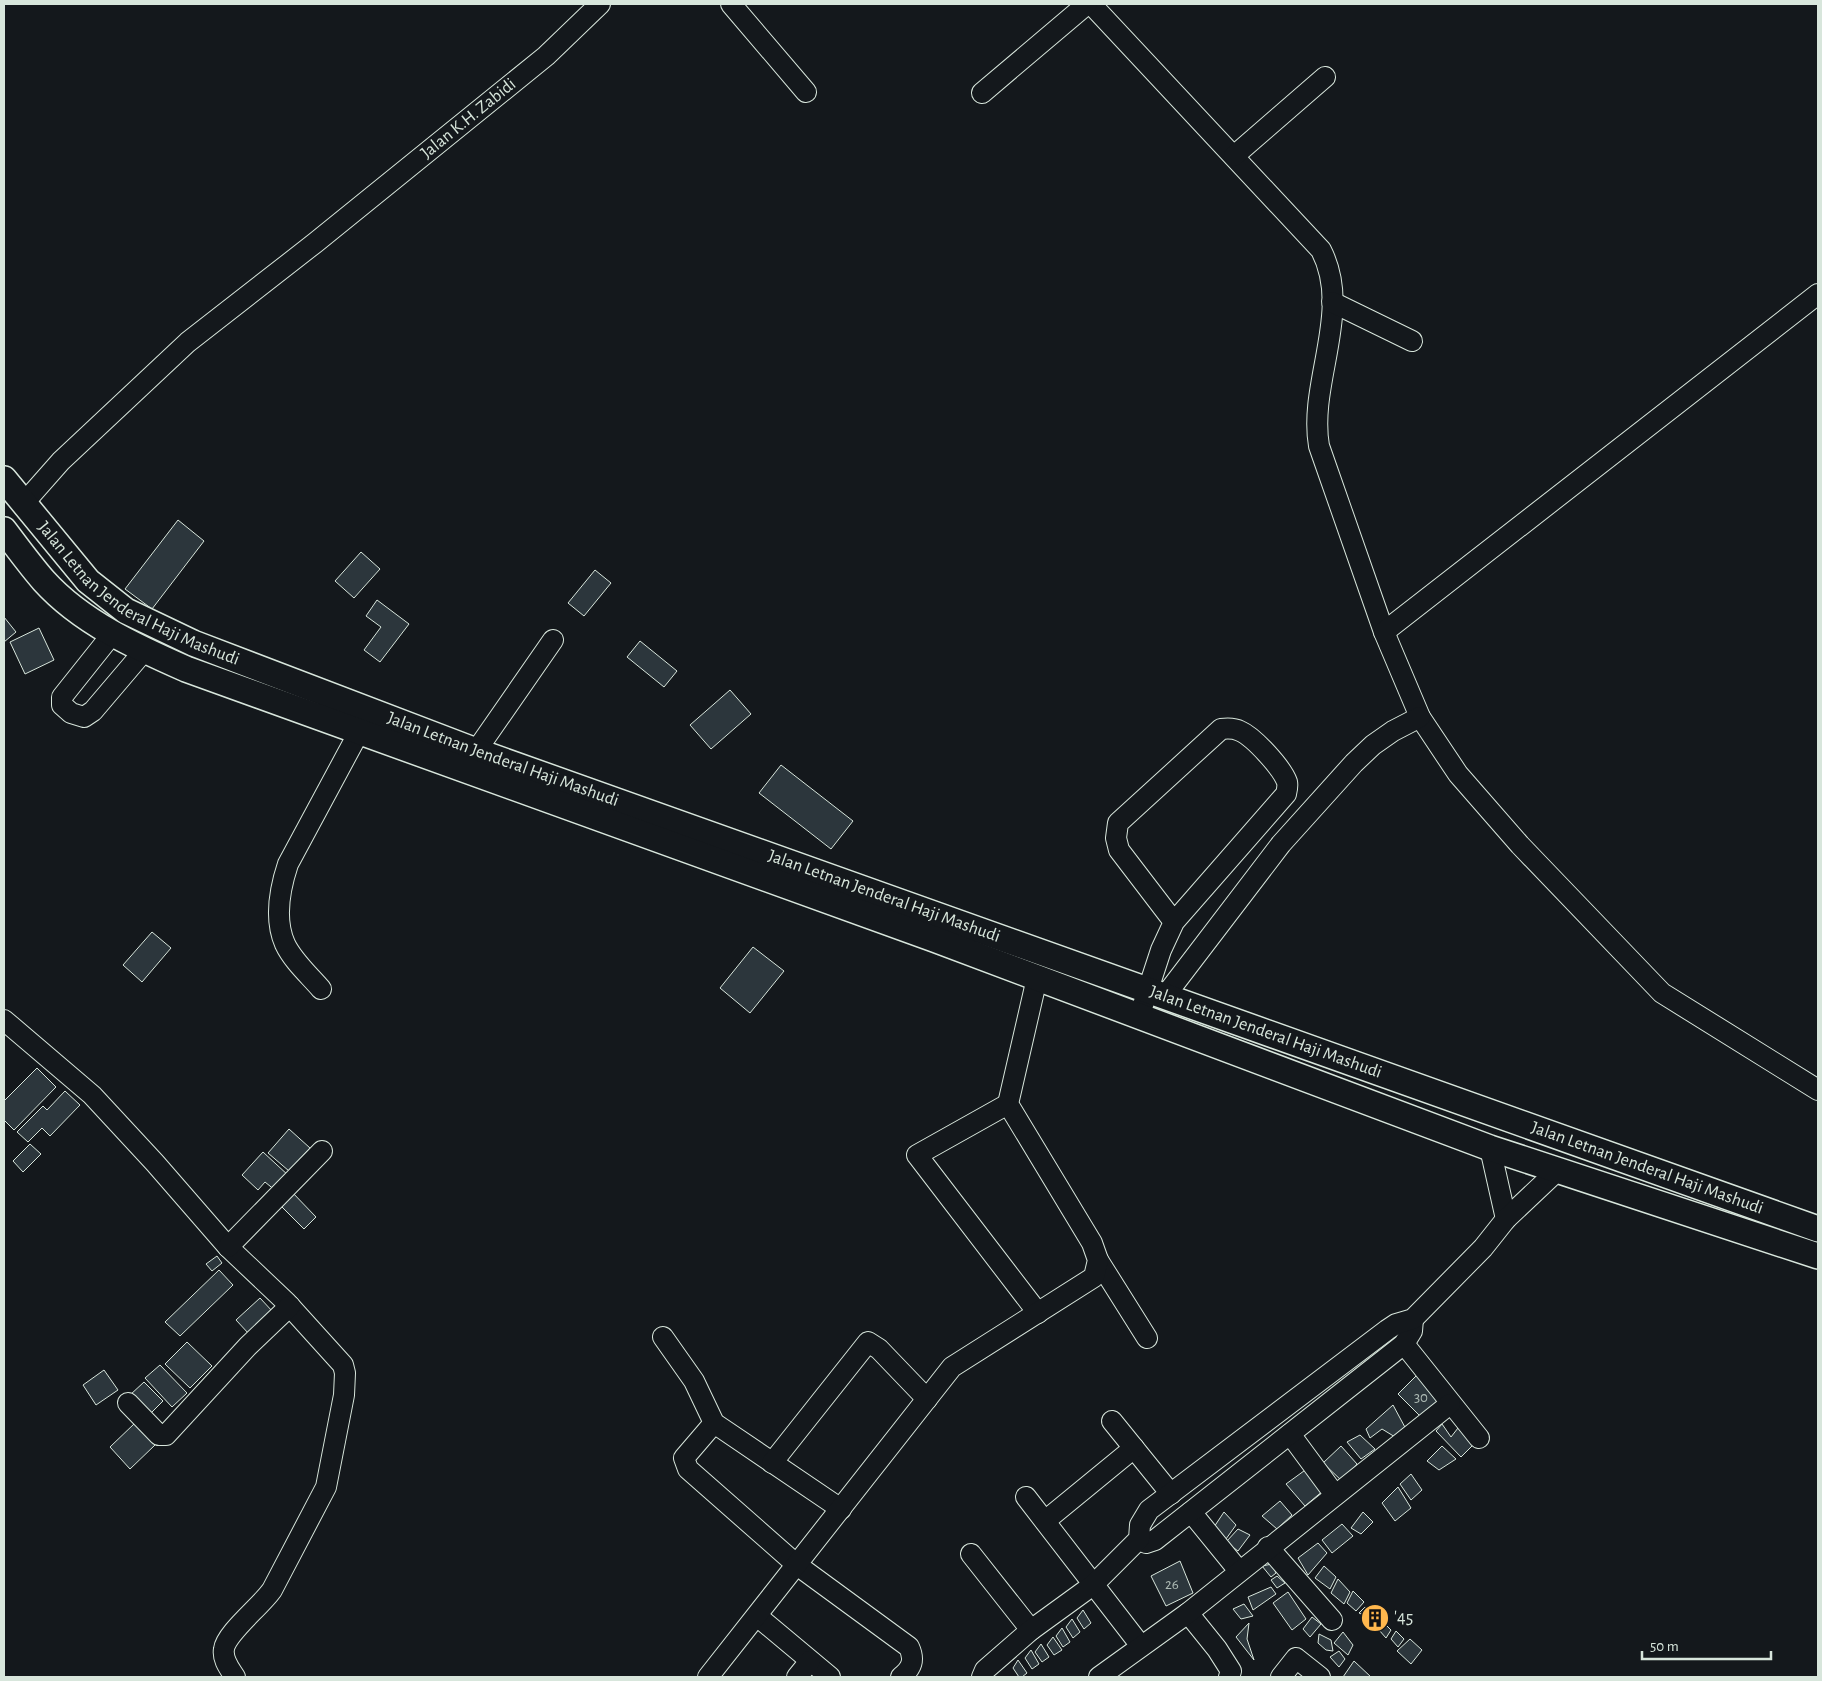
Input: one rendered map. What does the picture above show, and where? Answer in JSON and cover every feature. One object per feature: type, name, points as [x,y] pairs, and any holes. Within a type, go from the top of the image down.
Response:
[{"type":"main road","name":"Jalan Letnan Jenderal Haji Mashudi","points":[[4,479],[23,504],[96,587],[126,611],[193,643],[476,751],[1818,1229]]},
{"type":"main road","name":"Jalan Letnan Jenderal Haji Mashudi","points":[[4,530],[45,582],[72,606],[144,651],[186,669],[1037,978],[1490,1148],[1818,1256]]},
{"type":"main road","points":[[186,669],[193,643]]},
{"type":"street","name":"Jalan K.H. Zabidi","points":[[23,504],[61,461],[188,342],[315,243],[546,56],[600,4]]},
{"type":"street","points":[[731,4],[806,92]]},
{"type":"street","points":[[982,93],[1087,4]]},
{"type":"street","points":[[1091,4],[1321,250],[1332,278],[1332,302],[1328,356],[1316,430],[1319,446],[1384,632],[1420,717],[1458,774],[1520,845],[1662,993],[1818,1090]]},
{"type":"street","points":[[1234,156],[1325,77]]},
{"type":"street","points":[[1384,632],[1818,294]]},
{"type":"street","points":[[1332,302],[1412,341]]},
{"type":"street","points":[[113,633],[62,697],[62,704],[71,713],[84,717],[93,711],[144,651]]},
{"type":"street","points":[[476,751],[553,640]]},
{"type":"street","points":[[1138,1016],[1281,844],[1354,763],[1373,745],[1392,731],[1420,717]]},
{"type":"street","points":[[1157,993],[1161,950],[1174,922],[1286,794],[1288,784],[1282,773],[1258,744],[1242,732],[1232,728],[1222,729],[1118,823],[1116,838],[1119,850],[1174,922]]},
{"type":"street","points":[[321,989],[293,957],[284,943],[279,909],[281,886],[288,864],[359,732]]},
{"type":"street","points":[[1037,978],[1008,1104],[1092,1243],[1098,1260],[1147,1338]]},
{"type":"street","points":[[4,1020],[92,1095],[155,1163],[228,1247],[290,1306],[343,1365],[345,1373],[344,1395],[326,1487],[264,1603],[227,1640],[224,1656],[235,1677]]},
{"type":"street","points":[[1008,1104],[917,1155],[1038,1313]]},
{"type":"street","points":[[1490,1148],[1506,1219]]},
{"type":"street","points":[[228,1247],[322,1151]]},
{"type":"street","points":[[982,1677],[985,1670],[1031,1630],[1093,1585],[1139,1539],[1143,1518],[1149,1510],[1387,1330],[1396,1324],[1413,1319],[1483,1248],[1506,1219],[1558,1170]]},
{"type":"street","points":[[708,1677],[952,1367],[1094,1277],[1098,1260]]},
{"type":"street","points":[[128,1403],[159,1435],[166,1436],[248,1346],[290,1306]]},
{"type":"street","points":[[1139,1539],[1146,1543],[1155,1540],[1404,1344],[1412,1331],[1413,1319]]},
{"type":"street","points":[[663,1337],[694,1381],[714,1424],[840,1509]]},
{"type":"street","points":[[772,1463],[868,1342],[879,1349],[927,1399]]},
{"type":"street","points":[[1404,1344],[1478,1438]]},
{"type":"street","points":[[1099,1677],[1188,1613],[1268,1547],[1450,1404]]},
{"type":"street","points":[[1112,1421],[1171,1494]]},
{"type":"street","points":[[714,1424],[684,1458],[688,1468],[796,1565],[909,1647],[913,1655],[911,1668],[902,1677]]},
{"type":"street","points":[[1290,1434],[1335,1494]]},
{"type":"street","points":[[1045,1521],[1134,1448]]},
{"type":"street","points":[[1026,1497],[1141,1646]]},
{"type":"street","points":[[1191,1512],[1238,1571]]},
{"type":"street","points":[[1268,1547],[1332,1620]]},
{"type":"street","points":[[971,1554],[1031,1630]]},
{"type":"street","points":[[1188,1613],[1225,1661],[1230,1671],[1229,1677]]},
{"type":"street","points":[[757,1616],[830,1677]]},
{"type":"street","points":[[1281,1677],[1296,1658],[1320,1677]]},
{"type":"street","points":[[797,1677],[810,1661]]},
{"type":"building","points":[[178,520],[204,541],[152,609],[125,589]]},
{"type":"building","points":[[361,552],[380,569],[354,598],[335,581]]},
{"type":"building","points":[[595,570],[611,583],[584,616],[568,603]]},
{"type":"building","points":[[377,600],[409,624],[380,662],[364,650],[381,627],[366,616]]},
{"type":"building","points":[[4,617],[16,632],[4,642]]},
{"type":"building","points":[[39,628],[54,660],[25,674],[10,642]]},
{"type":"building","points":[[640,641],[677,671],[664,687],[627,657]]},
{"type":"building","points":[[730,690],[751,714],[711,749],[690,725]]},
{"type":"building","points":[[781,765],[853,821],[831,849],[759,793]]},
{"type":"building","points":[[152,932],[171,948],[142,982],[123,965]]},
{"type":"building","points":[[753,947],[784,971],[750,1013],[720,988]]},
{"type":"building","points":[[37,1068],[56,1087],[14,1130],[4,1120],[4,1101]]},
{"type":"building","points":[[65,1091],[80,1105],[50,1136],[42,1128],[28,1142],[17,1132],[43,1106],[47,1110]]},
{"type":"building","points":[[289,1129],[310,1148],[289,1171],[268,1153]]},
{"type":"building","points":[[30,1144],[41,1154],[23,1172],[13,1161]]},
{"type":"building","points":[[263,1152],[289,1176],[276,1191],[265,1182],[258,1190],[242,1175]]},
{"type":"building","points":[[290,1190],[316,1217],[304,1229],[277,1202]]},
{"type":"building","points":[[217,1256],[222,1263],[212,1271],[206,1264]]},
{"type":"building","points":[[219,1270],[233,1285],[180,1336],[165,1322]]},
{"type":"building","points":[[260,1298],[273,1312],[249,1334],[236,1320]]},
{"type":"building","points":[[187,1342],[212,1366],[190,1388],[165,1364]]},
{"type":"building","points":[[160,1365],[187,1393],[172,1407],[145,1378]]},
{"type":"building","points":[[104,1370],[118,1390],[96,1405],[83,1385]]},
{"type":"building","points":[[1421,1371],[1442,1399],[1421,1417],[1398,1394]]},
{"type":"building","points":[[144,1382],[163,1401],[149,1415],[130,1395]]},
{"type":"building","points":[[1393,1405],[1407,1431],[1400,1440],[1382,1429],[1370,1438],[1366,1429]]},
{"type":"building","points":[[135,1423],[155,1445],[130,1469],[110,1447]]},
{"type":"building","points":[[1442,1424],[1451,1437],[1458,1428],[1473,1445],[1461,1457],[1436,1431]]},
{"type":"building","points":[[1360,1435],[1375,1449],[1361,1459],[1347,1442]]},
{"type":"building","points":[[1341,1446],[1357,1464],[1343,1482],[1323,1463]]},
{"type":"building","points":[[1442,1446],[1456,1459],[1439,1470],[1427,1461]]},
{"type":"building","points":[[1308,1468],[1324,1490],[1305,1506],[1286,1484]]},
{"type":"building","points":[[1411,1474],[1422,1490],[1411,1500],[1400,1484]]},
{"type":"building","points":[[1398,1487],[1411,1508],[1395,1521],[1382,1503]]},
{"type":"building","points":[[1280,1501],[1292,1515],[1277,1529],[1262,1516]]},
{"type":"building","points":[[1224,1512],[1236,1525],[1226,1539],[1214,1527]]},
{"type":"building","points":[[1363,1512],[1373,1522],[1361,1534],[1351,1528]]},
{"type":"building","points":[[1342,1524],[1353,1536],[1332,1553],[1322,1540]]},
{"type":"building","points":[[1238,1529],[1250,1535],[1238,1551],[1226,1542]]},
{"type":"building","points":[[1318,1543],[1327,1553],[1308,1575],[1298,1558]]},
{"type":"building","points":[[1180,1561],[1193,1593],[1166,1606],[1151,1576]]},
{"type":"building","points":[[1272,1564],[1276,1573],[1271,1577],[1262,1566]]},
{"type":"building","points":[[1324,1566],[1336,1577],[1330,1589],[1315,1578]]},
{"type":"building","points":[[1277,1576],[1285,1583],[1277,1588],[1271,1580]]},
{"type":"building","points":[[1338,1579],[1350,1592],[1344,1604],[1331,1593]]},
{"type":"building","points":[[1271,1587],[1276,1594],[1253,1610],[1248,1597]]},
{"type":"building","points":[[1353,1591],[1364,1602],[1356,1611],[1347,1603]]},
{"type":"building","points":[[1288,1592],[1306,1619],[1292,1630],[1273,1603]]},
{"type":"building","points":[[1244,1604],[1253,1616],[1241,1619],[1233,1609]]},
{"type":"building","points":[[1365,1607],[1372,1613],[1368,1617],[1359,1613]]},
{"type":"building","points":[[1083,1610],[1091,1623],[1084,1629],[1077,1618]]},
{"type":"building","name":"'45","points":[[1375,1613],[1382,1624],[1376,1629],[1368,1622]]},
{"type":"building","points":[[1312,1617],[1321,1624],[1310,1637],[1303,1629]]},
{"type":"building","points":[[1072,1619],[1080,1632],[1073,1638],[1066,1627]]},
{"type":"building","points":[[1249,1623],[1247,1639],[1254,1660],[1236,1637]]},
{"type":"building","points":[[1386,1625],[1391,1630],[1386,1638],[1379,1630]]},
{"type":"building","points":[[1062,1628],[1070,1642],[1063,1647],[1056,1636]]},
{"type":"building","points":[[1396,1631],[1404,1639],[1398,1647],[1391,1639]]},
{"type":"building","points":[[1343,1632],[1353,1645],[1348,1655],[1334,1643]]},
{"type":"building","points":[[1319,1634],[1331,1640],[1333,1651],[1326,1650],[1318,1643]]},
{"type":"building","points":[[1053,1637],[1062,1650],[1054,1655],[1047,1645]]},
{"type":"building","points":[[1410,1639],[1422,1650],[1411,1664],[1397,1651]]},
{"type":"building","points":[[1041,1644],[1049,1657],[1042,1662],[1035,1652]]},
{"type":"building","points":[[1031,1650],[1039,1664],[1032,1669],[1025,1658]]},
{"type":"building","points":[[1339,1651],[1345,1659],[1339,1667],[1330,1657]]},
{"type":"building","points":[[1018,1660],[1027,1673],[1022,1677],[1019,1677],[1013,1668]]},
{"type":"building","points":[[1354,1661],[1371,1677],[1343,1677]]},
{"type":"place","name":"'45","points":[[1375,1618]]}]
